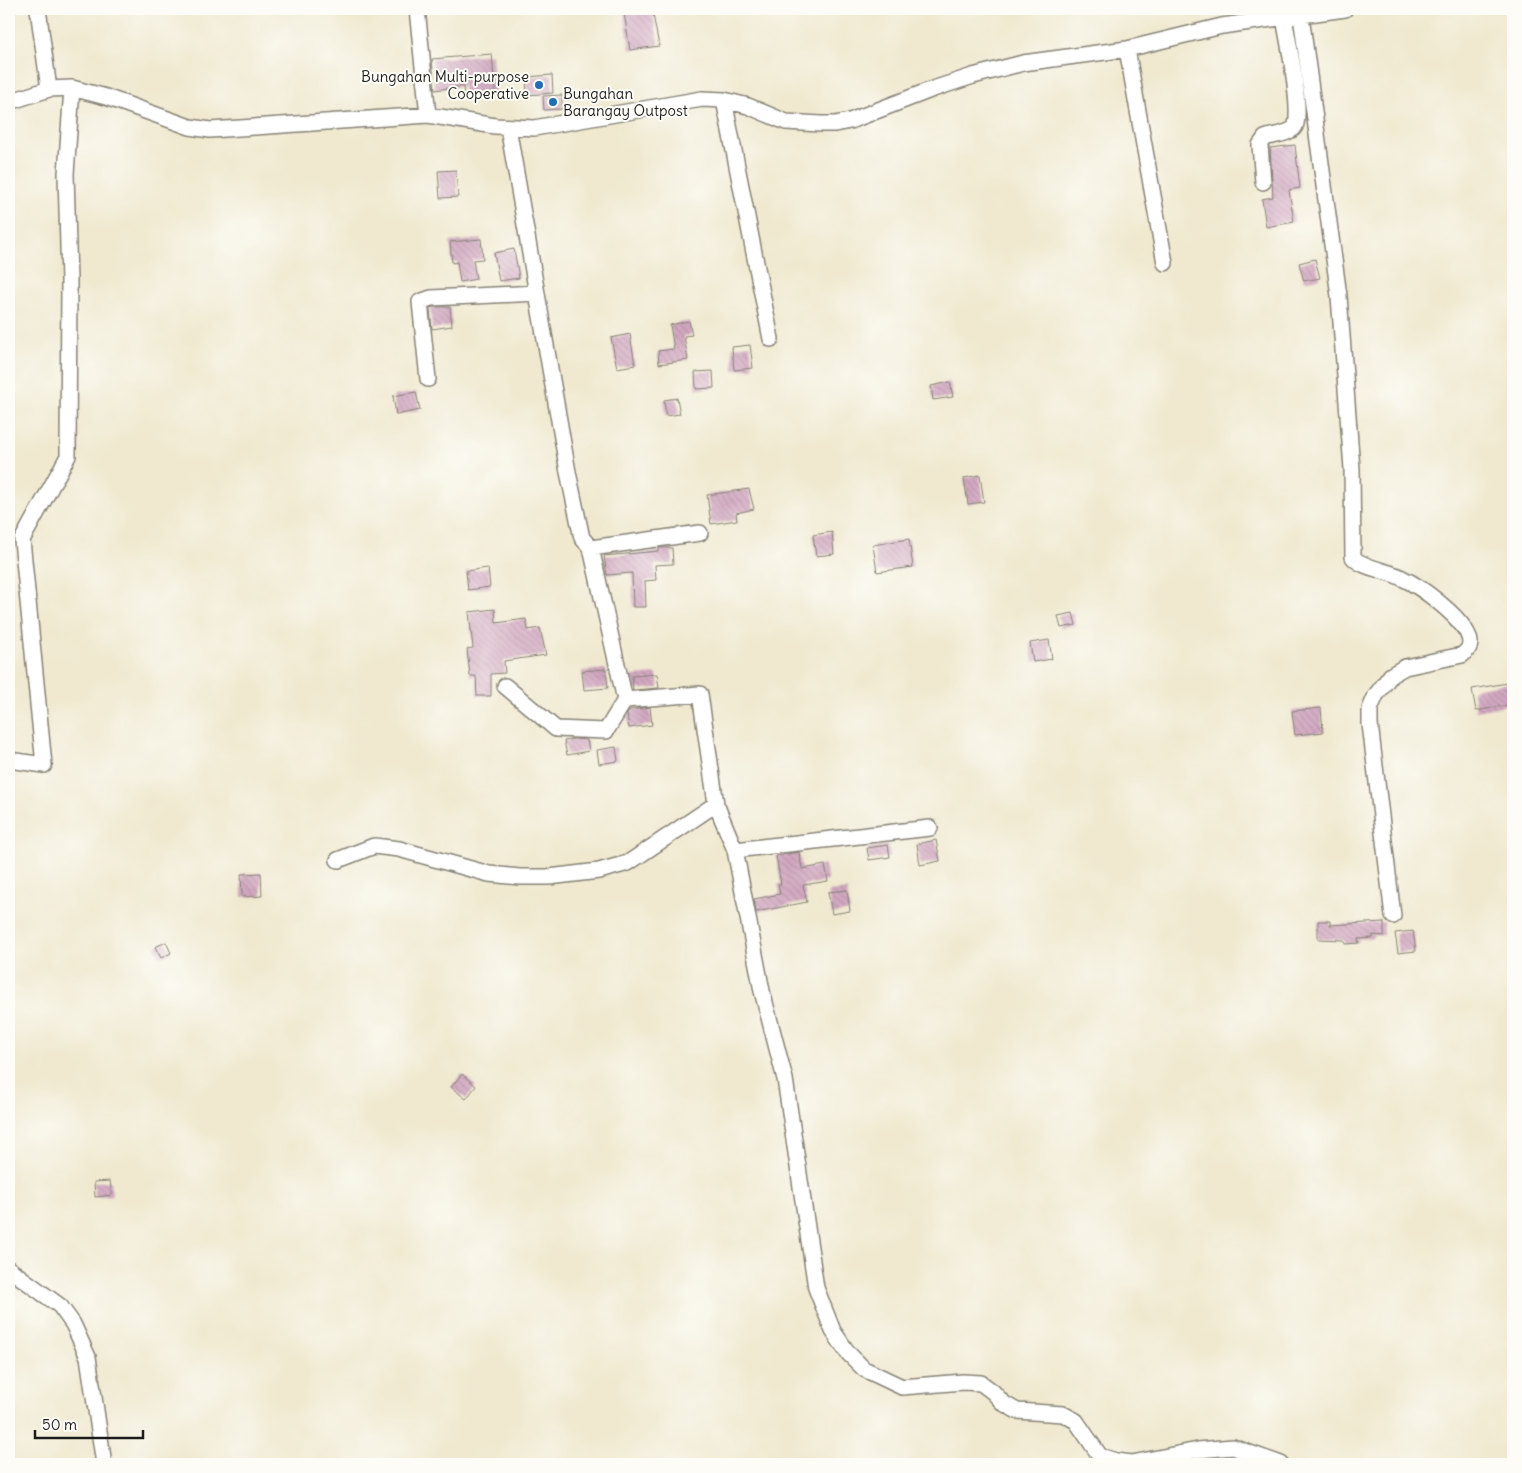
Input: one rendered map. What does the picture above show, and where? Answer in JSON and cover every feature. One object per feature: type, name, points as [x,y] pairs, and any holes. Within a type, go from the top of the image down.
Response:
[{"type":"street","points":[[38,9],[49,89]]},
{"type":"street","points":[[417,9],[428,115]]},
{"type":"street","points":[[9,102],[49,89],[72,88],[106,97],[190,127],[210,130],[428,115],[495,126],[534,128],[702,99],[724,100],[748,106],[786,122],[835,124],[850,121],[933,89],[1023,63],[1127,49],[1214,27],[1345,9]]},
{"type":"street","points":[[1300,16],[1339,296],[1352,469],[1353,557],[1360,563],[1404,578],[1433,598],[1458,620],[1470,642],[1467,652],[1462,656],[1405,667],[1391,675],[1376,695],[1370,709],[1370,724],[1393,916]]},
{"type":"street","points":[[1263,182],[1260,145],[1262,141],[1265,138],[1293,129],[1298,117],[1284,18]]},
{"type":"street","points":[[1127,49],[1165,263]]},
{"type":"street","points":[[9,760],[44,765],[22,540],[68,456],[69,281],[66,174],[72,88]]},
{"type":"street","points":[[724,100],[771,339]]},
{"type":"street","points":[[505,686],[556,729],[606,731],[625,700],[591,548],[582,538],[572,490],[508,127]]},
{"type":"street","points":[[428,379],[420,302],[431,298],[537,293]]},
{"type":"street","points":[[591,548],[700,533]]},
{"type":"street","points":[[625,700],[700,694],[716,804],[735,850],[756,966],[785,1079],[816,1288],[833,1331],[848,1353],[864,1369],[902,1387],[964,1382],[981,1383],[1003,1403],[1017,1411],[1063,1414],[1076,1421],[1100,1456],[1116,1461],[1132,1463],[1198,1450],[1232,1447],[1281,1464]]},
{"type":"street","points":[[338,860],[374,846],[399,849],[489,874],[549,877],[599,871],[628,863],[716,804]]},
{"type":"street","points":[[735,850],[930,828]]},
{"type":"street","points":[[9,1270],[60,1306],[73,1324],[88,1358],[104,1464]]},
{"type":"building","points":[[652,9],[659,46],[630,50],[624,13]]},
{"type":"building","points":[[492,54],[495,92],[464,95],[463,86],[435,90],[432,59]]},
{"type":"building","name":"Bungahan Multi-purpose Cooperative","points":[[552,75],[553,93],[527,95],[526,77]]},
{"type":"building","name":"Bungahan Barangay Outpost","points":[[562,95],[562,109],[544,110],[543,96]]},
{"type":"building","points":[[1295,145],[1300,188],[1289,190],[1294,222],[1266,227],[1262,199],[1273,197],[1270,148]]},
{"type":"building","points":[[456,170],[458,197],[440,198],[438,171]]},
{"type":"building","points":[[481,239],[483,259],[473,260],[476,279],[460,282],[457,262],[452,263],[450,242]]},
{"type":"building","points":[[514,249],[519,278],[499,281],[494,253]]},
{"type":"building","points":[[1315,259],[1320,278],[1304,281],[1299,263]]},
{"type":"building","points":[[450,307],[452,326],[432,329],[430,308]]},
{"type":"building","points":[[689,321],[692,335],[684,336],[688,360],[659,364],[658,351],[674,349],[670,325]]},
{"type":"building","points":[[630,334],[635,365],[617,368],[611,338]]},
{"type":"building","points":[[750,345],[753,368],[734,370],[732,347]]},
{"type":"building","points":[[713,371],[714,388],[696,389],[695,372]]},
{"type":"building","points":[[950,382],[953,397],[933,400],[931,386]]},
{"type":"building","points":[[416,392],[420,410],[396,415],[393,396]]},
{"type":"building","points":[[677,398],[680,414],[666,416],[664,400]]},
{"type":"building","points":[[980,475],[984,502],[968,504],[964,478]]},
{"type":"building","points":[[749,489],[754,509],[736,513],[737,520],[711,524],[707,495]]},
{"type":"building","points":[[832,532],[834,554],[816,556],[813,535]]},
{"type":"building","points":[[909,539],[913,567],[877,572],[873,545]]},
{"type":"building","points":[[659,548],[672,548],[673,564],[655,565],[656,580],[645,581],[646,607],[633,607],[632,573],[607,575],[604,556],[659,551]]},
{"type":"building","points":[[488,568],[490,587],[468,590],[466,571]]},
{"type":"building","points":[[495,609],[496,623],[526,619],[528,630],[540,628],[546,655],[504,661],[505,673],[491,674],[491,696],[477,696],[476,676],[470,676],[467,649],[473,648],[469,612]]},
{"type":"building","points":[[1073,613],[1076,625],[1061,628],[1058,616]]},
{"type":"building","points":[[1049,640],[1052,659],[1033,662],[1030,643]]},
{"type":"building","points":[[606,669],[608,688],[584,690],[582,671]]},
{"type":"building","points":[[657,674],[659,688],[633,690],[632,676]]},
{"type":"building","points":[[1513,682],[1513,704],[1476,711],[1472,689]]},
{"type":"building","points":[[650,707],[652,725],[629,728],[627,714],[630,710]]},
{"type":"building","points":[[1321,708],[1323,732],[1295,735],[1292,711]]},
{"type":"building","points":[[574,739],[587,740],[589,751],[567,755],[564,741]]},
{"type":"building","points":[[616,747],[618,761],[599,764],[597,750]]},
{"type":"building","points":[[936,840],[940,861],[920,865],[917,844]]},
{"type":"building","points":[[888,845],[890,857],[869,860],[867,848]]},
{"type":"building","points":[[799,852],[802,869],[825,865],[828,881],[803,885],[807,902],[756,912],[754,899],[780,894],[778,884],[781,884],[776,856]]},
{"type":"building","points":[[261,873],[262,896],[242,897],[241,874]]},
{"type":"building","points":[[847,890],[850,911],[832,914],[828,892]]},
{"type":"building","points":[[1318,921],[1330,921],[1330,925],[1384,922],[1384,936],[1373,935],[1373,938],[1358,939],[1359,943],[1345,944],[1344,940],[1318,939]]},
{"type":"building","points":[[1413,931],[1416,951],[1398,953],[1395,933]]},
{"type":"building","points":[[166,942],[171,953],[161,958],[155,947]]},
{"type":"building","points":[[462,1074],[476,1086],[466,1099],[451,1087]]},
{"type":"building","points":[[110,1181],[112,1195],[95,1197],[94,1182]]},
{"type":"place","name":"Bungahan Multi-purpose Cooperative","points":[[539,85]]},
{"type":"place","name":"Bungahan Barangay Outpost","points":[[553,102]]}]
